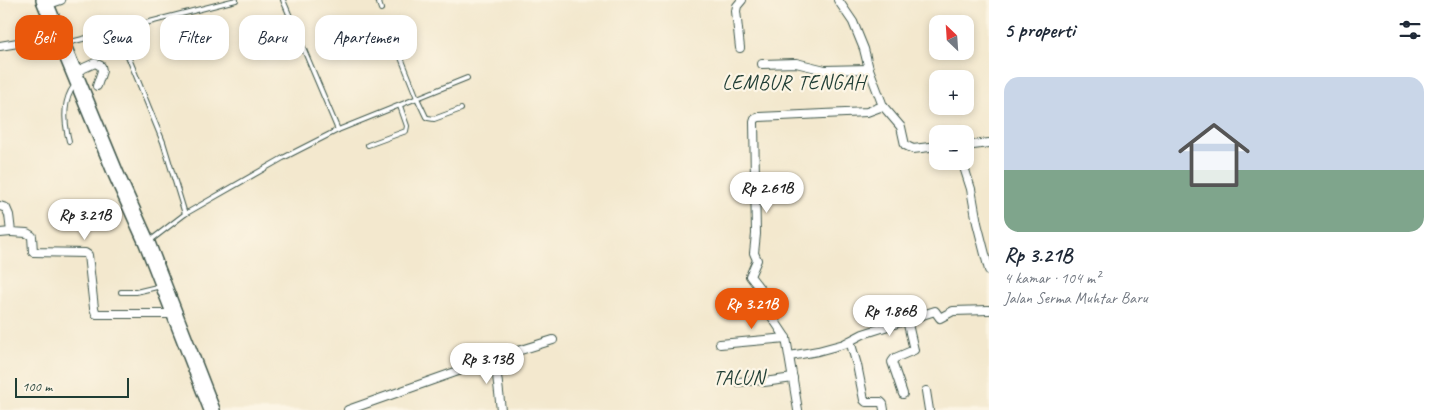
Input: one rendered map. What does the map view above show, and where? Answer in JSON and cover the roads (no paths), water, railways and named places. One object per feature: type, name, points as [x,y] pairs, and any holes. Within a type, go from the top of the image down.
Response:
[{"type":"highway","points":[[45,2],[50,15]]},
{"type":"highway","points":[[69,60],[147,243],[212,410]]},
{"type":"street","points":[[45,2],[61,0]]},
{"type":"street","points":[[740,48],[736,11],[737,6],[742,0]]},
{"type":"street","points":[[838,0],[858,33],[883,106],[901,127],[907,147],[913,149],[929,147]]},
{"type":"street","points":[[0,46],[15,44]]},
{"type":"street","points":[[76,76],[95,63],[101,66],[102,71],[97,86]]},
{"type":"street","points":[[762,64],[796,63],[825,70],[869,69]]},
{"type":"street","points":[[798,410],[786,338],[768,310],[761,290],[750,276],[757,260],[754,253],[756,234],[754,120],[759,117],[867,112],[883,106]]},
{"type":"street","points":[[974,145],[989,143]]},
{"type":"street","points":[[965,170],[989,270]]},
{"type":"street","points":[[0,206],[6,208],[9,215],[11,232]]},
{"type":"street","points":[[0,233],[30,234],[36,254],[85,253],[90,260],[96,314],[175,314]]},
{"type":"street","points":[[790,356],[818,351],[850,341],[863,334],[936,311],[940,318],[954,311],[989,310]]},
{"type":"street","points":[[903,394],[892,362],[895,358],[914,350],[907,320]]},
{"type":"street","points":[[720,344],[786,338]]},
{"type":"street","points":[[348,410],[359,408],[495,358],[553,340]]},
{"type":"street","points":[[850,341],[864,400],[866,402],[881,402],[884,410]]},
{"type":"street","points":[[495,358],[501,410]]},
{"type":"street","points":[[739,382],[758,380],[764,382],[793,378]]},
{"type":"street","points":[[926,391],[929,410]]},
{"type":"lane","points":[[150,21],[236,0]]},
{"type":"lane","points":[[283,0],[338,130]]},
{"type":"lane","points":[[378,0],[381,9]]},
{"type":"lane","points":[[130,60],[163,142],[185,214]]},
{"type":"lane","points":[[402,60],[417,98],[428,118],[434,119],[460,109]]},
{"type":"lane","points":[[69,141],[65,124],[66,107],[76,76]]},
{"type":"lane","points":[[147,243],[185,214],[283,158],[338,130],[467,78]]},
{"type":"lane","points":[[368,145],[406,131],[407,126],[400,106]]},
{"type":"lane","points":[[121,292],[136,292],[163,285]]},
{"type":"district","name":"LEMBUR TENGAH","points":[[794,82]]},
{"type":"district","name":"TALUN","points":[[739,377]]}]
